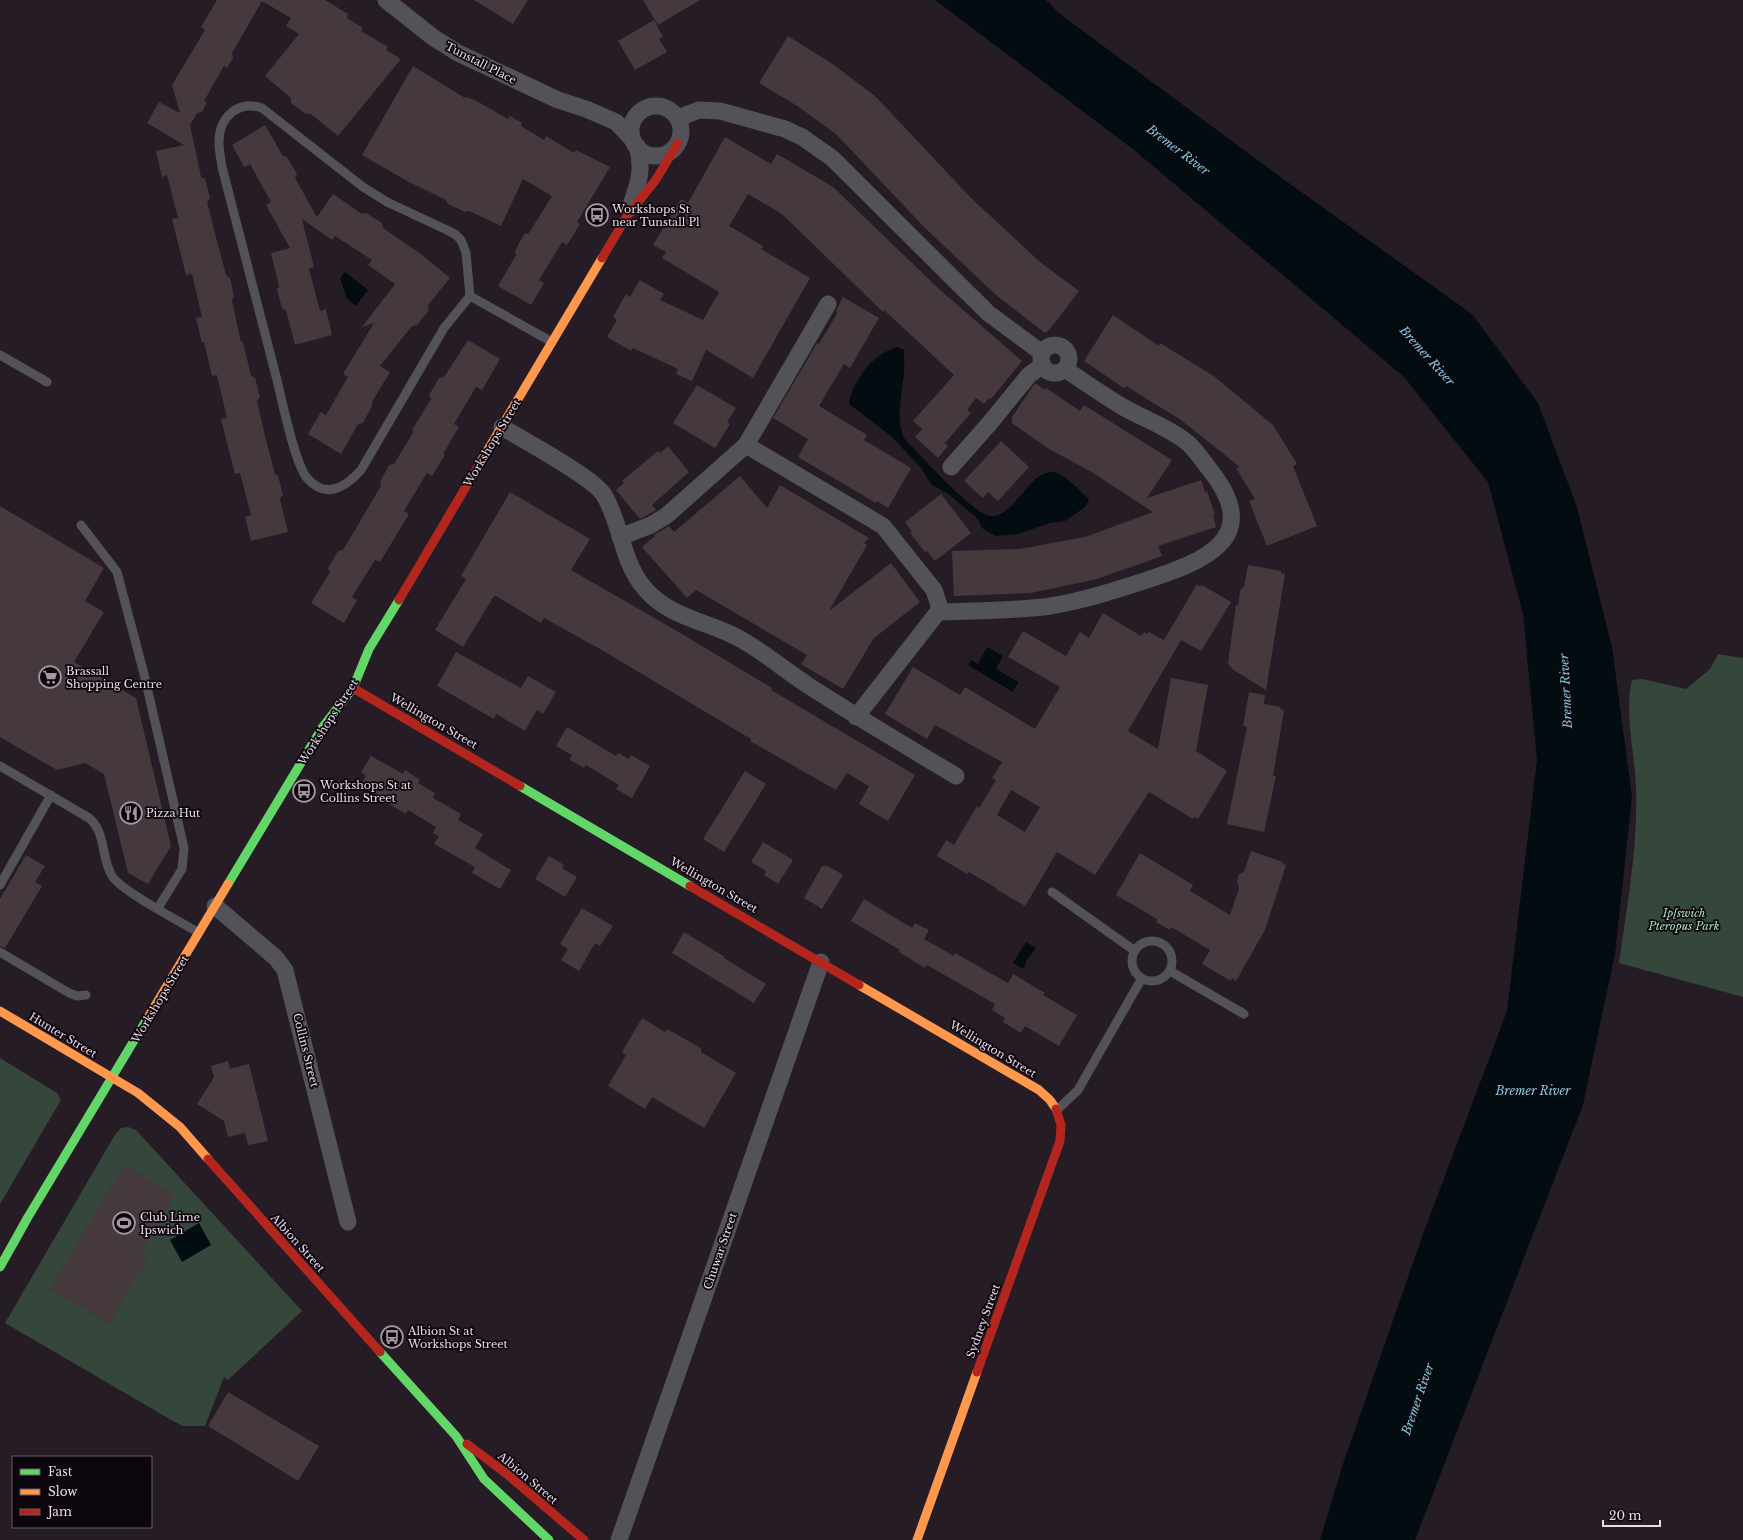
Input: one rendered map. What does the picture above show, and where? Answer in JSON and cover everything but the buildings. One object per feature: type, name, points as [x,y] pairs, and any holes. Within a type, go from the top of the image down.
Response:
[{"type":"street","name":"Tunstall Place","points":[[386,0],[434,38],[458,53],[558,100],[586,109],[616,122],[635,143]]},
{"type":"street","points":[[648,107],[665,107],[678,118],[681,126],[681,135],[673,150],[656,156],[642,151],[635,143],[632,125],[640,111],[648,107]]},
{"type":"street","name":"Tunstall Place","points":[[586,109],[640,111]]},
{"type":"street","points":[[678,118],[699,110],[720,111],[785,129],[802,137],[832,158],[988,313],[1043,359],[1045,368],[1054,372],[1065,369],[1123,406],[1162,427],[1188,444],[1217,479],[1229,498],[1233,518],[1226,537],[1220,545],[1207,556],[1164,574],[1090,598],[1030,608],[938,612]]},
{"type":"street","name":"Workshops Street","points":[[627,216],[641,171],[641,159],[635,143]]},
{"type":"street","name":"Workshops Street","points":[[0,1267],[28,1217],[113,1078],[322,728],[353,688],[370,649],[627,216],[650,191],[678,143]]},
{"type":"street","points":[[620,537],[651,525],[666,516],[746,445],[828,304]]},
{"type":"street","points":[[951,467],[1043,359],[1051,346],[1059,346],[1063,348],[1069,358],[1065,369]]},
{"type":"street","points":[[502,427],[597,486],[609,505],[627,561],[634,574],[651,596],[662,605],[678,615],[710,625],[741,639],[856,717],[956,776]]},
{"type":"street","points":[[746,445],[883,526],[934,590],[939,605],[938,612],[856,717]]},
{"type":"street","name":"Wellington Street","points":[[353,688],[1039,1090],[1050,1099],[1057,1110]]},
{"type":"street","name":"Collins Street","points":[[215,906],[276,958],[285,970],[348,1222]]},
{"type":"street","name":"Chuwar Street","points":[[619,1540],[821,962]]},
{"type":"street","name":"Hunter Street","points":[[0,1011],[113,1078]]},
{"type":"street","name":"Albion Street","points":[[113,1078],[152,1102],[180,1127],[252,1210],[456,1436],[484,1479],[549,1540]]},
{"type":"street","name":"Sydney Street","points":[[917,1540],[1060,1141],[1062,1125],[1057,1110]]},
{"type":"street","name":"Albion Street","points":[[456,1436],[508,1475],[584,1540]]},
{"type":"lane","points":[[243,106],[262,108],[363,186],[404,211],[452,233],[461,240],[466,253],[470,296],[444,328],[360,470],[352,480],[343,487],[336,489],[320,487],[313,484],[302,471],[287,421],[250,272],[222,168],[220,135],[221,128],[228,114],[243,106]]},
{"type":"lane","points":[[470,296],[552,342]]},
{"type":"lane","points":[[0,355],[47,382]]},
{"type":"lane","points":[[81,525],[117,572],[144,674],[184,848],[182,869],[158,908]]},
{"type":"lane","points":[[0,766],[93,821],[98,830],[108,868],[116,882],[199,933]]},
{"type":"lane","points":[[0,885],[51,796]]},
{"type":"lane","points":[[1052,892],[1135,950]]},
{"type":"lane","points":[[1146,942],[1160,942],[1166,945],[1172,958],[1170,972],[1160,980],[1148,981],[1142,978],[1133,969],[1132,956],[1135,950],[1146,942]]},
{"type":"lane","points":[[0,952],[69,993],[77,996],[86,995]]},
{"type":"lane","points":[[1170,972],[1244,1014]]},
{"type":"lane","points":[[1057,1110],[1078,1090],[1142,978]]},
{"type":"green space","name":"Ip[swich Pteropus Park","points":[[1718,654],[1743,658],[1743,997],[1619,963],[1634,855],[1636,789],[1629,720],[1632,680],[1643,679],[1686,689],[1710,669]]},
{"type":"green space","points":[[0,1058],[57,1093],[61,1100],[0,1204]]},
{"type":"green space","points":[[128,1127],[136,1130],[302,1311],[228,1380],[224,1377],[205,1426],[183,1426],[173,1421],[5,1323],[116,1133],[121,1128]]},
{"type":"water","name":"Bremer River","points":[[935,0],[1046,0],[1060,14],[1279,176],[1472,314],[1538,403],[1577,507],[1612,647],[1632,797],[1615,954],[1583,1105],[1415,1540],[1320,1540],[1343,1464],[1422,1237],[1507,1011],[1537,760],[1523,614],[1488,482],[1404,377],[1134,150]]},
{"type":"water","points":[[345,272],[368,290],[356,306],[347,299],[340,278]]},
{"type":"water","points":[[898,347],[904,350],[904,374],[900,403],[900,424],[904,438],[946,482],[971,505],[982,513],[990,516],[999,515],[1014,503],[1036,478],[1044,473],[1053,472],[1061,475],[1087,497],[1089,501],[1085,507],[1065,521],[1050,523],[1018,534],[996,536],[982,528],[978,519],[947,493],[932,485],[921,468],[891,436],[849,404],[851,395],[859,377],[873,361],[889,350]]},
{"type":"water","points":[[987,647],[1003,656],[996,669],[1018,682],[1013,692],[968,665],[971,660],[978,664]]},
{"type":"water","points":[[1026,942],[1036,948],[1025,963],[1026,964],[1023,969],[1013,963]]},
{"type":"water","points":[[199,1223],[211,1245],[182,1262],[170,1240]]},
{"type":"traffic: fast","points":[[228,884],[322,728],[353,688],[369,649],[399,600]]},
{"type":"traffic: fast","points":[[520,786],[690,886]]},
{"type":"traffic: fast","points":[[0,1267],[28,1217],[147,1019]]},
{"type":"traffic: fast","points":[[380,1352],[456,1436],[484,1479],[549,1540]]},
{"type":"traffic: slow","points":[[480,463],[602,258]]},
{"type":"traffic: slow","points":[[147,1019],[228,884]]},
{"type":"traffic: slow","points":[[859,985],[1039,1090],[1050,1100],[1056,1109]]},
{"type":"traffic: slow","points":[[0,1011],[138,1093],[180,1127],[208,1159]]},
{"type":"traffic: slow","points":[[917,1540],[977,1372]]},
{"type":"traffic: jam","points":[[602,258],[627,216],[655,181],[678,143]]},
{"type":"traffic: jam","points":[[399,600],[480,463]]},
{"type":"traffic: jam","points":[[353,688],[520,786]]},
{"type":"traffic: jam","points":[[690,886],[859,985]]},
{"type":"traffic: jam","points":[[977,1372],[1060,1141],[1061,1125],[1056,1109]]},
{"type":"traffic: jam","points":[[208,1159],[380,1352]]},
{"type":"traffic: jam","points":[[467,1444],[508,1475],[584,1540]]},
{"type":"place","name":"Workshops St near Tunstall Pl","points":[[597,215]]},
{"type":"place","name":"Brassall Shopping Centre","points":[[50,677]]},
{"type":"place","name":"Workshops St at Collins Street","points":[[304,791]]},
{"type":"place","name":"Pizza Hut","points":[[131,813]]},
{"type":"place","name":"Club Lime Ipswich","points":[[124,1223]]},
{"type":"place","name":"Albion St at Workshops Street","points":[[392,1337]]}]
